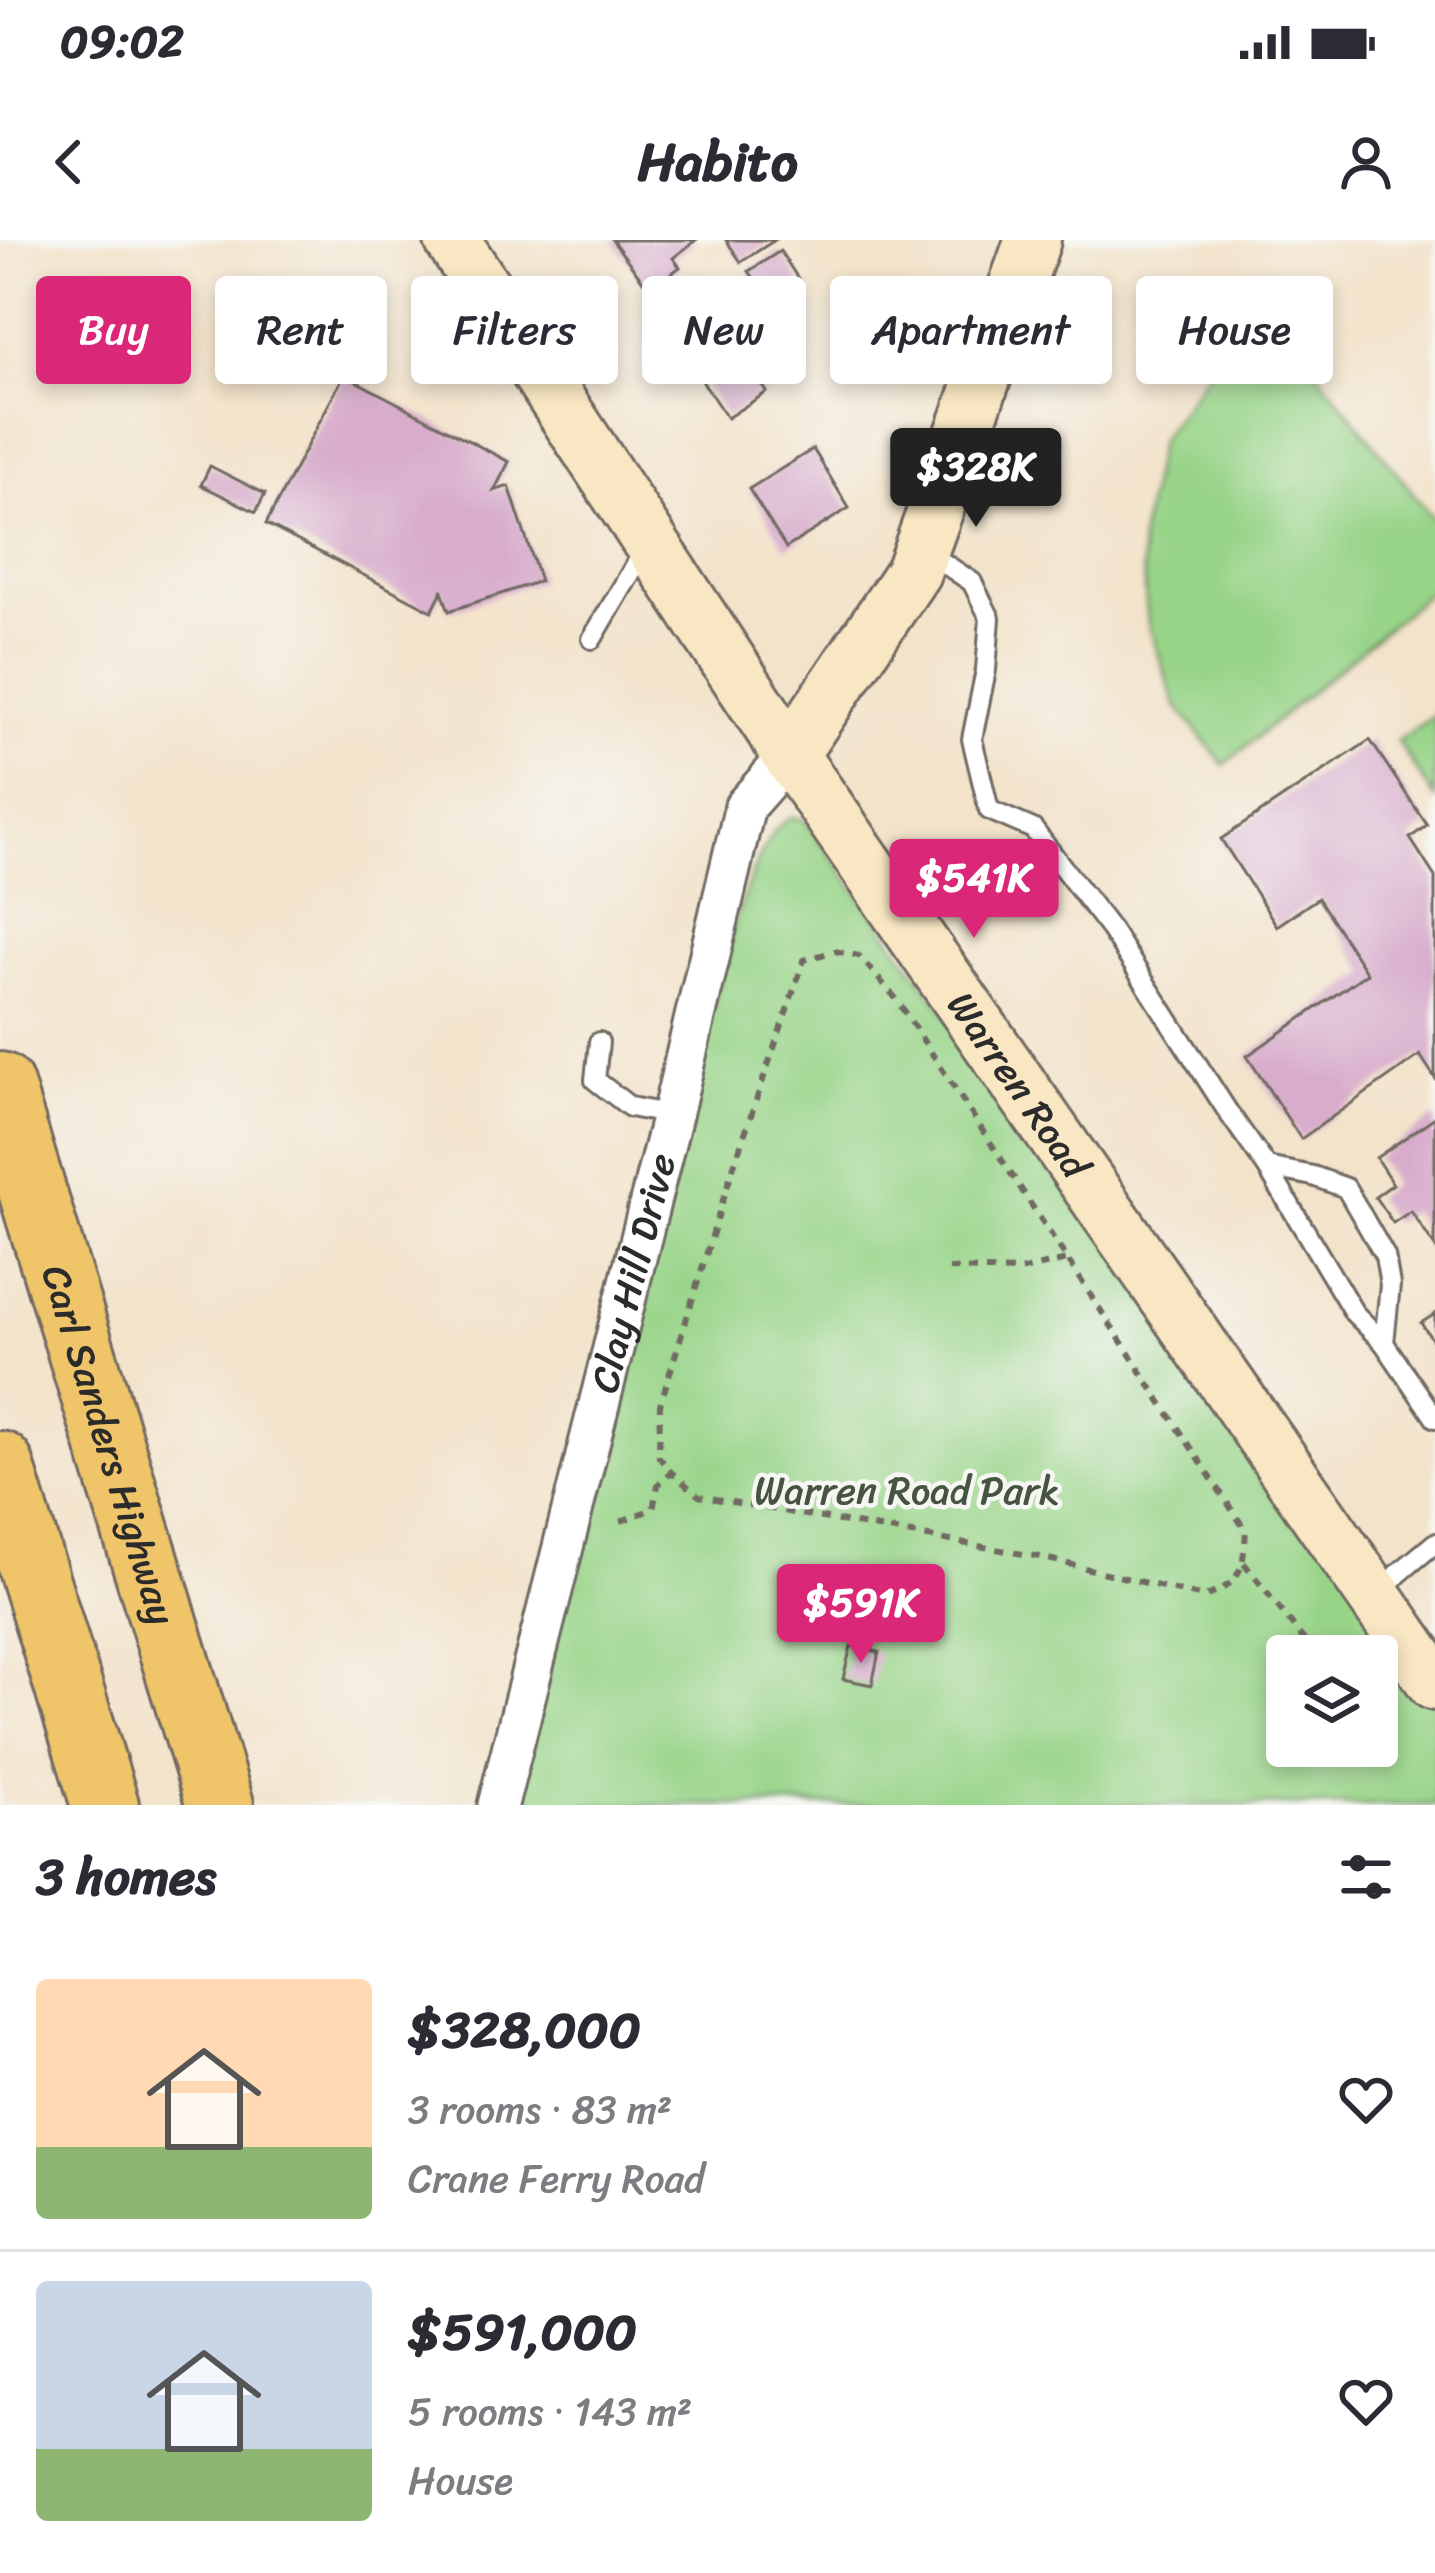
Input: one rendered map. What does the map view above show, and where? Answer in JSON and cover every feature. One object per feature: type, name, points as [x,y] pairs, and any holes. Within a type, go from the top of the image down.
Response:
[{"type":"highway","name":"Carl Sanders Highway","points":[[0,1085],[220,1805]]},
{"type":"highway","points":[[0,1465],[105,1805]]},
{"type":"street","name":"Warren Road","points":[[452,240],[790,755],[1376,1598],[1411,1674]]},
{"type":"street","points":[[790,755],[913,572],[1033,240]]},
{"type":"street","name":"Clay Hill Drive","points":[[498,1805],[745,806],[790,755]]},
{"type":"lane","points":[[592,639],[649,541]]},
{"type":"lane","points":[[922,548],[972,582],[990,618],[986,670],[972,740],[988,810],[1033,830],[1111,930],[1267,1167],[1354,1313],[1384,1343],[1435,1418]]},
{"type":"lane","points":[[599,1042],[595,1080],[630,1107],[672,1115]]},
{"type":"lane","points":[[1267,1167],[1346,1188],[1385,1256],[1390,1285],[1384,1343]]},
{"type":"lane","points":[[1376,1598],[1435,1543]]},
{"type":"path","points":[[835,951],[859,956],[871,969],[894,996],[1067,1260],[1246,1531],[1244,1563],[1227,1589],[1203,1597],[1040,1557],[699,1496],[658,1457],[660,1406],[804,959],[835,951]]},
{"type":"path","points":[[949,1270],[1019,1271],[1067,1260]]},
{"type":"path","points":[[621,1521],[653,1509],[658,1485],[671,1472]]},
{"type":"path","points":[[1244,1563],[1300,1635]]},
{"type":"green space","points":[[1199,384],[1327,384],[1435,521],[1435,587],[1224,765],[1176,705],[1148,623],[1140,540],[1159,440]]},
{"type":"green space","points":[[1435,715],[1435,798],[1397,741]]},
{"type":"green space","name":"Warren Road Park","points":[[792,817],[805,820],[1435,1684],[1435,1805],[498,1805],[735,921],[772,835]]},
{"type":"building","points":[[612,240],[696,240],[673,258],[680,267],[668,276],[642,279]]},
{"type":"building","points":[[726,240],[775,240],[741,262]]},
{"type":"building","points":[[780,251],[796,276],[752,276],[749,271]]},
{"type":"building","points":[[339,384],[361,384],[509,462],[494,491],[509,486],[540,581],[449,611],[442,591],[432,611],[266,524]]},
{"type":"building","points":[[704,384],[762,384],[767,392],[727,418]]},
{"type":"building","points":[[813,449],[849,508],[786,548],[749,489]]},
{"type":"building","points":[[210,466],[265,494],[256,512],[201,485]]},
{"type":"building","points":[[1370,740],[1427,825],[1410,838],[1435,877],[1435,1078],[1420,1055],[1301,1139],[1247,1056],[1367,973],[1318,898],[1277,926],[1221,839]]},
{"type":"building","points":[[1435,1117],[1435,1247],[1411,1211],[1393,1223],[1375,1197],[1393,1184],[1376,1158]]},
{"type":"building","points":[[1435,1314],[1435,1344],[1421,1323]]},
{"type":"building","points":[[851,1646],[879,1652],[872,1685],[843,1679]]}]
